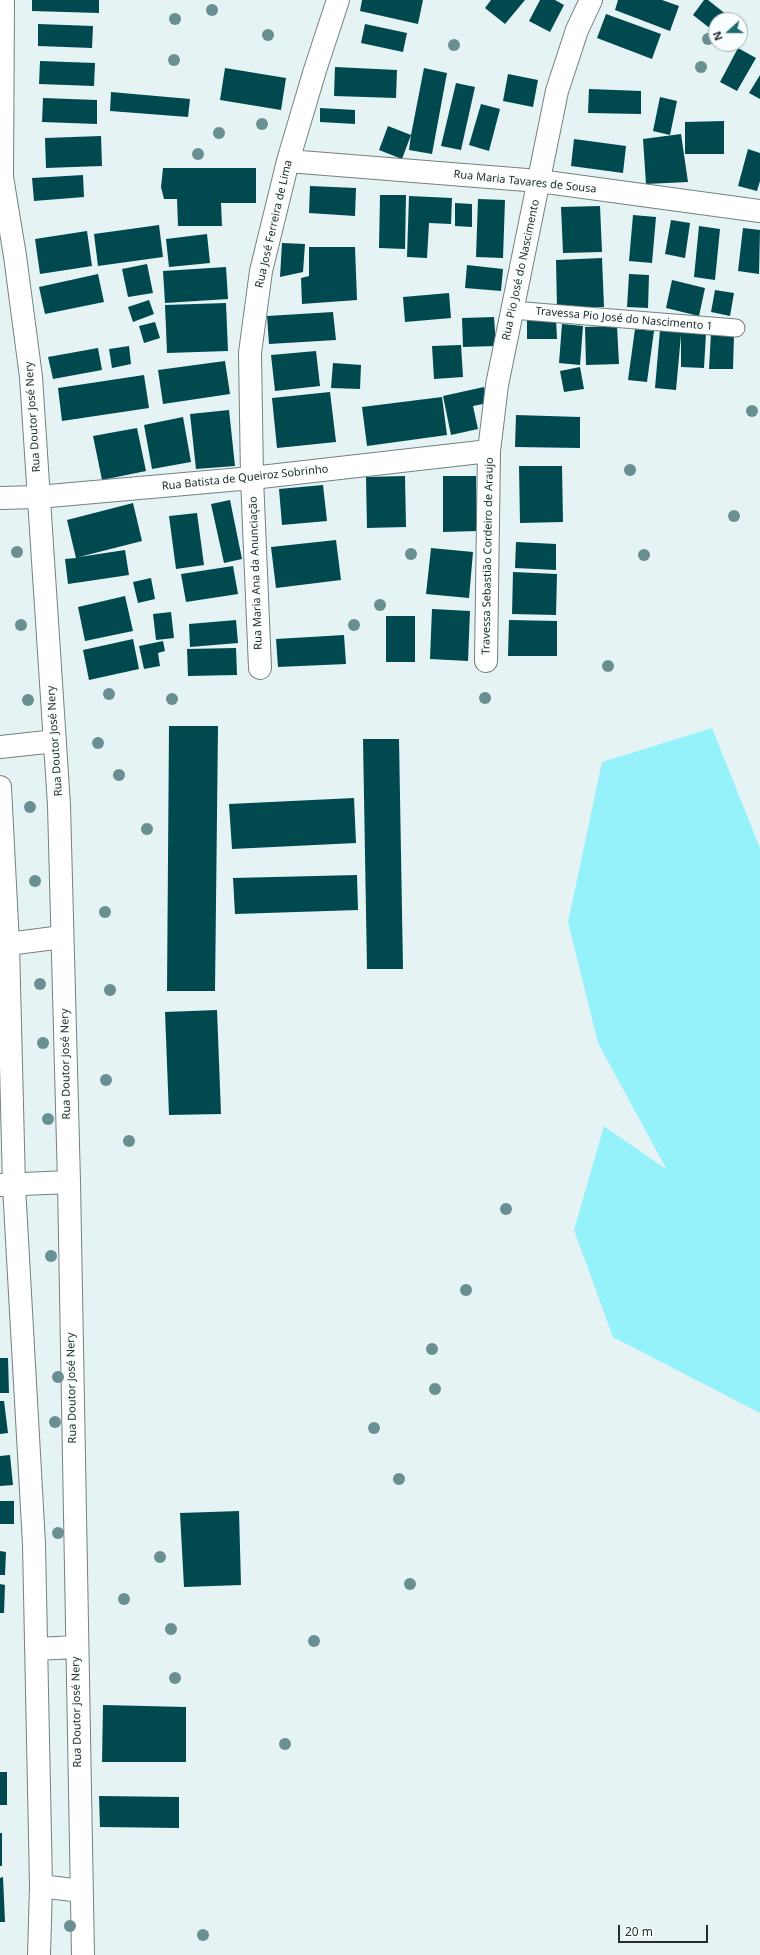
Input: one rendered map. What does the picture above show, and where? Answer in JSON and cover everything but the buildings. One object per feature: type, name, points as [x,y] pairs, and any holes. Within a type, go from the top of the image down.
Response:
[{"type":"street","name":"Rua Doutor José Nery","points":[[3,0],[1,182],[31,377],[59,805],[83,1955]]},
{"type":"street","name":"Rua José Ferreira de Lima","points":[[252,478],[250,353],[262,271],[288,161],[315,70],[338,0]]},
{"type":"street","name":"Rua Pio José do Nascimento","points":[[489,451],[497,385],[557,91],[577,30],[591,0]]},
{"type":"street","name":"Rua Maria Tavares de Sousa","points":[[288,161],[539,181],[760,211]]},
{"type":"street","name":"Rua Batista de Queiroz Sobrinho","points":[[0,498],[38,497],[252,478],[489,451]]},
{"type":"street","name":"Travessa Sebastião Cordeiro de Araujo","points":[[486,661],[489,451]]},
{"type":"street","name":"Rua Maria Ana da Anunciação","points":[[252,478],[260,668]]},
{"type":"street","points":[[0,747],[55,741]]},
{"type":"street","points":[[0,786],[8,944],[7,1186],[34,1544],[41,1886],[40,1955]]},
{"type":"street","points":[[8,944],[62,937]]},
{"type":"street","points":[[7,1186],[68,1182]]},
{"type":"street","points":[[36,1650],[76,1647]]},
{"type":"street","points":[[41,1886],[81,1891]]},
{"type":"lane","name":"Travessa Pio José do Nascimento 1","points":[[512,310],[736,328]]},
{"type":"shaded area","points":[[712,728],[760,848],[760,1413],[613,1337],[574,1230],[604,1126],[667,1170],[598,1043],[568,922],[602,762]]}]
